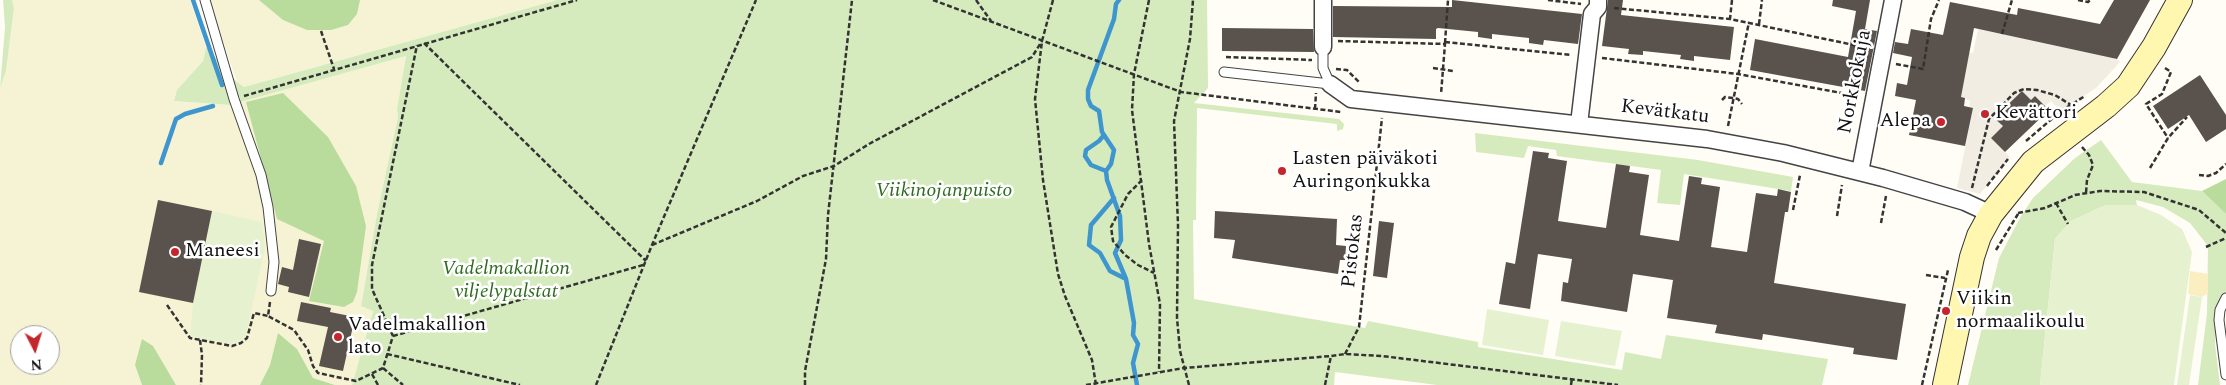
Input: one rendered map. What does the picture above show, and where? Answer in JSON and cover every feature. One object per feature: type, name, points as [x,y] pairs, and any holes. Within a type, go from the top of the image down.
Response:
[{"type":"street","points":[[1323,0],[1323,49]]},
{"type":"street","name":"Norkkokuja","points":[[1860,172],[1893,0]]},
{"type":"street","points":[[1945,385],[1972,257],[1979,236],[1991,214],[2033,162],[2106,106],[2128,86],[2154,47],[2180,0]]},
{"type":"street","points":[[1579,124],[1592,14],[1598,3]]},
{"type":"street","name":"Kevätkatu","points":[[1330,84],[1351,98],[1707,139],[1783,153],[1860,172],[1965,202],[1991,214]]},
{"type":"lane","points":[[205,0],[234,98],[260,175],[268,207],[274,262],[271,291]]},
{"type":"lane","points":[[1323,49],[1323,68],[1330,84]]},
{"type":"lane","points":[[1224,72],[1330,84]]},
{"type":"lane","points":[[2226,298],[2220,310],[2219,320],[2226,374]]},
{"type":"path","points":[[234,98],[577,0]]},
{"type":"path","points":[[596,385],[652,245],[756,0]]},
{"type":"path","points":[[805,385],[805,371],[826,259],[852,0]]},
{"type":"path","points":[[933,0],[1181,92],[1349,113]]},
{"type":"path","points":[[976,0],[991,22]]},
{"type":"path","points":[[1053,0],[1042,41],[1035,99],[1042,180],[1058,274],[1092,360],[1096,384]]},
{"type":"path","points":[[1149,0],[1134,74],[1132,110],[1154,273],[1160,304],[1159,372]]},
{"type":"path","points":[[1189,385],[1180,352],[1177,318],[1178,225],[1174,121],[1190,39],[1194,0]]},
{"type":"path","points":[[1440,98],[1448,0]]},
{"type":"path","points":[[1548,0],[1598,3],[1749,22],[1923,69],[1931,19],[1939,0]]},
{"type":"path","points":[[1730,19],[1732,0]]},
{"type":"path","points":[[1759,24],[1762,0]]},
{"type":"path","points":[[2002,34],[2012,0]]},
{"type":"path","points":[[2078,0],[2088,2],[2090,0]]},
{"type":"path","points":[[1727,130],[1749,22]]},
{"type":"path","points":[[321,31],[334,70]]},
{"type":"path","points":[[652,245],[757,201],[803,176],[834,166],[869,144],[1032,57],[1042,41]]},
{"type":"path","points":[[424,43],[646,261]]},
{"type":"path","points":[[1226,57],[1323,49],[1445,43],[1587,56],[1738,74],[1874,100]]},
{"type":"path","points":[[167,305],[190,338],[232,346],[241,343],[250,332],[254,313],[268,316],[294,330],[308,350],[313,366],[318,373],[356,381],[383,368],[393,336],[372,289],[372,265],[416,46]]},
{"type":"path","points":[[1434,68],[1453,70]]},
{"type":"path","points":[[2165,68],[2172,72],[2162,94],[2146,104],[2168,138]]},
{"type":"path","points":[[1971,192],[1990,119],[2014,93],[2024,89],[2036,90],[2055,95],[2071,106]]},
{"type":"path","points":[[2025,142],[2089,93]]},
{"type":"path","points":[[1722,100],[1725,97],[1733,98],[1738,99],[1742,104]]},
{"type":"path","points":[[1374,116],[1390,118]]},
{"type":"path","points":[[2150,168],[2168,138],[2186,117]]},
{"type":"path","name":"Pistokas","points":[[1345,354],[1359,327],[1382,118]]},
{"type":"path","points":[[2081,146],[2089,155],[2093,165],[2087,180],[2086,193]]},
{"type":"path","points":[[1984,189],[2010,157]]},
{"type":"path","points":[[2199,175],[2208,176],[2216,173],[2226,164]]},
{"type":"path","points":[[1793,210],[1800,174],[1808,177]]},
{"type":"path","points":[[1142,180],[1128,194],[1111,226],[1113,241],[1125,255],[1138,265],[1154,273]]},
{"type":"path","points":[[1834,183],[1842,185],[1837,216]]},
{"type":"path","points":[[2018,213],[2045,208],[2075,195],[2086,193],[2100,191],[2144,192],[2199,210],[2226,233]]},
{"type":"path","points":[[1880,194],[1895,198]]},
{"type":"path","points":[[1881,223],[1886,196]]},
{"type":"path","points":[[2056,203],[2068,224]]},
{"type":"path","points":[[1994,257],[2024,204]]},
{"type":"path","points":[[2206,247],[2226,238]]},
{"type":"path","points":[[393,336],[644,265]]},
{"type":"path","points":[[1926,275],[1945,278]]},
{"type":"path","points":[[268,316],[271,291]]},
{"type":"path","points":[[200,340],[202,355],[201,385]]},
{"type":"path","points":[[387,354],[520,385]]},
{"type":"path","points":[[1086,385],[1184,368],[1345,354],[1382,356],[1618,385]]},
{"type":"path","points":[[1325,385],[1331,356]]},
{"type":"path","points":[[383,368],[403,385]]},
{"type":"path","points":[[372,374],[378,385]]},
{"type":"path","points":[[1571,385],[1572,378]]},
{"type":"shaded area","points":[[12,0],[190,0],[206,47],[203,61],[177,90],[174,101],[230,105],[406,56],[397,109],[398,117],[377,214],[361,306],[373,310],[352,385],[335,385],[313,378],[297,349],[278,333],[270,365],[260,385],[176,385],[168,372],[135,365],[142,385],[0,385],[0,88],[6,71],[14,8]]},
{"type":"shaded area","points":[[209,0],[557,0],[244,87],[237,82]]},
{"type":"shaded area","name":"Kevättori","points":[[1978,29],[2117,59],[2120,62],[2096,88],[2061,111],[2051,101],[2045,106],[2035,96],[2031,100],[2022,91],[1994,117],[2003,126],[1991,138],[2010,157],[1980,194],[1957,188],[1973,108],[1969,107],[1970,101],[1961,97],[1969,53],[1973,53]]},
{"type":"green space","points":[[3,0],[12,0],[14,8],[6,71],[0,88],[5,27]]},
{"type":"green space","points":[[259,0],[360,0],[357,14],[348,25],[331,30],[307,30],[283,20]]},
{"type":"green space","name":"Viikinojanpuisto","points":[[557,0],[1207,0],[1208,88],[1194,103],[1339,119],[1344,124],[1343,129],[1337,131],[1337,124],[1197,108],[1196,220],[1193,220],[1194,299],[1365,328],[1368,321],[1478,342],[1478,347],[1622,370],[1625,352],[1661,359],[1666,335],[1828,359],[1822,385],[1437,385],[1335,372],[1334,385],[352,385],[373,311],[361,306],[377,214],[398,117],[397,109],[406,56],[230,105],[174,101],[177,90],[203,61],[206,47],[237,82],[244,87]]},
{"type":"green space","points":[[283,93],[328,137],[356,186],[366,226],[357,292],[353,302],[344,307],[309,301],[324,241],[277,219],[246,102]]},
{"type":"green space","points":[[1475,133],[1698,160],[1793,177],[1791,191],[1684,174],[1680,205],[1657,203],[1661,170],[1557,156],[1556,150],[1528,146],[1524,158],[1476,152]]},
{"type":"green space","points":[[2101,140],[2132,182],[2202,191],[2226,214],[2226,291],[2217,313],[2215,344],[2220,385],[2198,385],[2207,313],[2208,246],[2190,223],[2163,207],[2136,200],[2137,205],[2106,205],[2071,221],[2055,239],[2040,385],[1968,385],[1999,258],[2021,216],[2033,198],[2075,158]]},
{"type":"green space","points":[[2226,179],[2226,214],[2202,191]]},
{"type":"green space","points":[[2106,205],[2137,205],[2161,215],[2182,229],[2192,252],[2174,385],[2040,385],[2055,239],[2071,221]]},
{"type":"green space","points":[[212,211],[262,222],[265,248],[246,335],[240,341],[231,344],[190,336],[193,303]]},
{"type":"green space","points":[[2190,295],[2202,297],[2189,385],[2177,385]]},
{"type":"green space","points":[[1487,309],[1549,320],[1543,355],[1482,345]]},
{"type":"green space","points":[[1561,321],[1622,331],[1615,366],[1555,356]]},
{"type":"green space","points":[[278,333],[297,349],[313,378],[335,385],[260,385],[270,365]]},
{"type":"green space","points":[[142,339],[153,346],[176,385],[142,385],[135,365]]},
{"type":"sand","points":[[2190,271],[2208,274],[2208,293],[2202,297],[2188,294]]},
{"type":"building","points":[[1452,0],[1582,14],[1578,44],[1544,40],[1543,45],[1529,43],[1529,38],[1492,34],[1492,39],[1478,37],[1478,32],[1438,28],[1436,29],[1436,39],[1333,37],[1333,6],[1452,7]]},
{"type":"building","points":[[1608,0],[1623,0],[1621,15],[1734,27],[1730,60],[1694,56],[1694,61],[1680,59],[1681,55],[1643,51],[1643,55],[1628,54],[1629,49],[1602,46]]},
{"type":"building","points":[[1833,0],[1870,0],[1865,29],[1877,31],[1865,91],[1750,70],[1755,39],[1848,57],[1856,11],[1832,6]]},
{"type":"building","points":[[2114,0],[2150,0],[2117,59],[1974,28],[1961,97],[1965,98],[1964,106],[1973,108],[1965,146],[1909,135],[1916,100],[1895,96],[1897,83],[1907,85],[1912,57],[1893,53],[1895,42],[1908,44],[1911,29],[1943,35],[1950,2],[2017,15],[2018,8],[2100,24]]},
{"type":"building","points":[[1222,28],[1313,29],[1314,52],[1222,51]]},
{"type":"building","points":[[2200,75],[2226,115],[2226,129],[2206,142],[2189,115],[2168,129],[2153,106]]},
{"type":"building","points":[[2022,91],[2031,100],[2035,96],[2049,110],[2005,152],[1991,138],[2003,126],[1994,118]]},
{"type":"building","points":[[1533,151],[1549,153],[1548,158],[1567,161],[1558,221],[1606,228],[1616,164],[1630,166],[1629,172],[1649,175],[1640,235],[1679,241],[1689,176],[1702,178],[1701,184],[1720,187],[1711,247],[1747,252],[1756,193],[1777,196],[1778,189],[1791,192],[1788,212],[1785,212],[1774,283],[1906,304],[1897,360],[1853,354],[1854,348],[1763,334],[1762,340],[1715,333],[1717,325],[1667,318],[1673,280],[1633,274],[1627,312],[1561,301],[1563,282],[1568,283],[1572,259],[1538,254],[1530,309],[1499,304],[1506,262],[1515,264]]},
{"type":"building","name":"Maneesi","points":[[158,200],[212,211],[193,303],[139,292]]},
{"type":"building","points":[[1215,211],[1337,219],[1336,245],[1346,246],[1345,260],[1340,260],[1338,274],[1232,258],[1235,240],[1214,238]]},
{"type":"building","points":[[1379,221],[1394,223],[1387,278],[1373,276]]},
{"type":"building","points":[[299,239],[321,244],[309,297],[288,292],[289,287],[278,284],[282,267],[293,270]]},
{"type":"building","name":"Vadelmakallion lato","points":[[301,302],[331,308],[330,312],[355,317],[343,371],[319,366],[328,327],[297,321]]},
{"type":"waterway","points":[[193,0],[222,85]]},
{"type":"waterway","points":[[1119,0],[1116,4],[1114,19],[1088,90],[1088,99],[1091,106],[1099,111],[1102,132],[1114,150],[1111,164],[1106,171],[1107,180],[1120,216],[1121,240],[1115,253],[1126,279],[1134,323],[1133,335],[1138,344],[1133,363],[1137,385]]},
{"type":"waterway","points":[[161,163],[176,119],[185,114],[213,106]]},
{"type":"waterway","points":[[1104,135],[1086,150],[1085,156],[1091,165],[1106,171]]},
{"type":"waterway","points":[[1114,198],[1091,225],[1089,245],[1100,253],[1110,271],[1126,279]]},
{"type":"place","name":"Kevättori","points":[[1985,114]]},
{"type":"place","name":"Alepa","points":[[1941,122]]},
{"type":"place","name":"Lasten päiväkoti Auringonkukka","points":[[1282,171]]},
{"type":"place","name":"Maneesi","points":[[175,252]]},
{"type":"place","name":"Viikin normaalikoulu","points":[[1946,311]]},
{"type":"place","name":"Vadelmakallion lato","points":[[338,337]]},
{"type":"park label","name":"Vadelmakallion viljelypalstat","points":[[506,282]]}]
